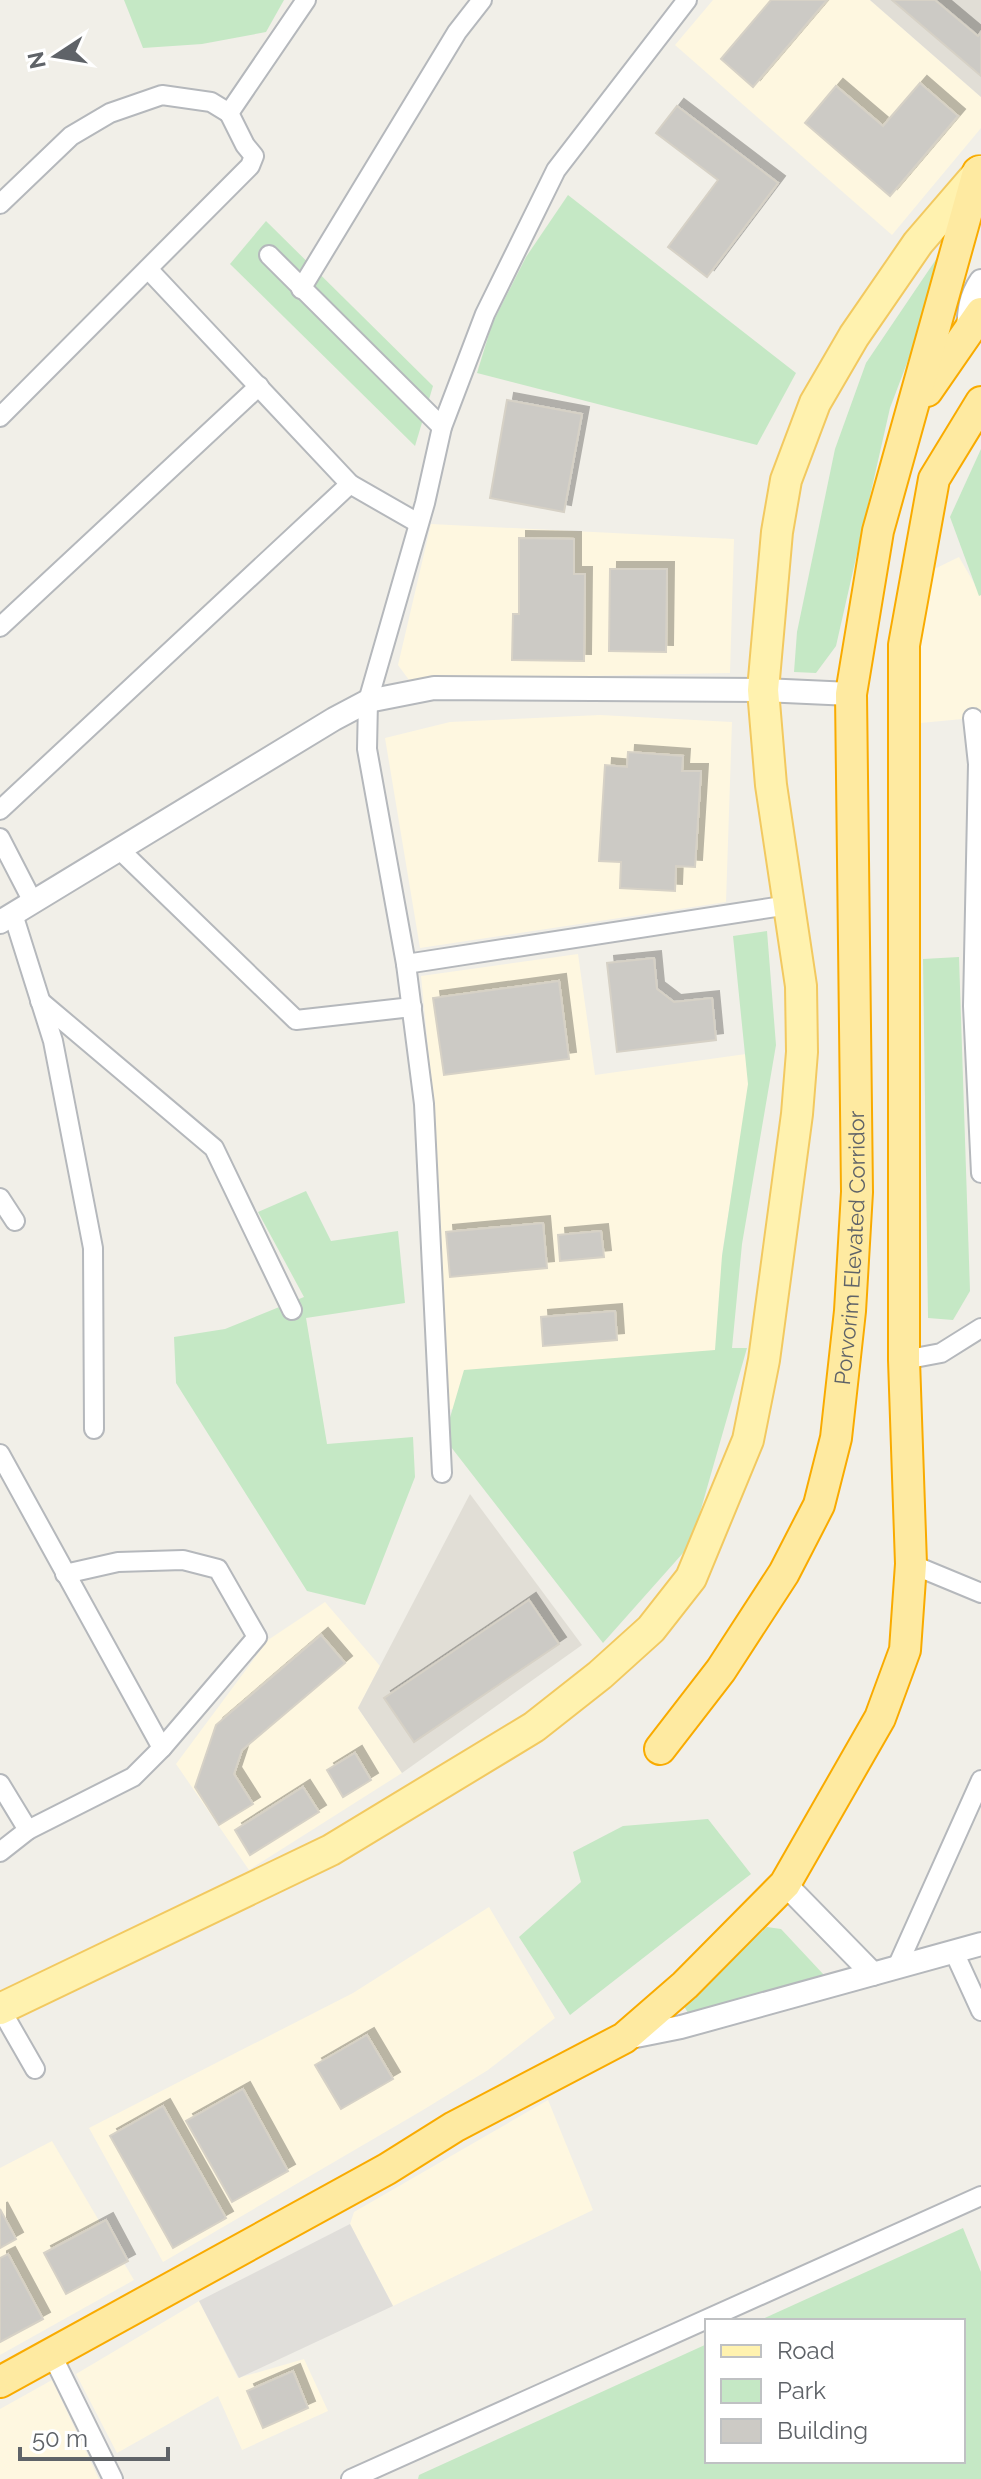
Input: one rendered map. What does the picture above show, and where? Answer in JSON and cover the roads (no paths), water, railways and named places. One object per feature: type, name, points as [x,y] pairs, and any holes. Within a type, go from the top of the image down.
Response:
[{"type":"highway","name":"Porvorim Elevated Corridor","points":[[660,1749],[721,1670],[784,1573],[819,1505],[836,1438],[850,1311],[857,1192],[851,694],[878,531],[980,171]]},
{"type":"highway","points":[[910,416],[974,322]]},
{"type":"highway","points":[[0,2382],[387,2169],[454,2127],[624,2038],[685,1985],[785,1884],[880,1718],[905,1650],[911,1564],[904,1360],[904,645],[934,479],[981,402]]},
{"type":"main road","points":[[0,2009],[331,1850],[534,1727],[600,1675],[651,1629],[691,1578],[748,1440],[764,1360],[797,1114],[802,1052],[801,986],[771,785],[763,690],[777,532],[786,480],[815,403],[854,336],[918,243],[980,171]]},
{"type":"street","points":[[229,113],[306,0]]},
{"type":"street","points":[[301,289],[449,44],[482,0]]},
{"type":"street","points":[[442,1473],[424,1104],[406,964],[367,749],[368,701],[425,503],[442,427],[485,314],[556,170],[687,0]]},
{"type":"street","points":[[0,204],[71,136],[110,113],[162,95],[211,102],[229,113],[254,156],[250,166],[0,417]]},
{"type":"street","points":[[269,255],[442,427]]},
{"type":"street","points":[[148,269],[350,484],[418,523]]},
{"type":"street","points":[[974,322],[969,308],[981,281]]},
{"type":"street","points":[[0,627],[259,386]]},
{"type":"street","points":[[0,810],[350,484]]},
{"type":"street","points":[[15,913],[368,701],[434,688],[763,690],[851,694]]},
{"type":"street","points":[[973,718],[978,764],[973,1006],[981,1173]]},
{"type":"street","points":[[0,838],[15,913],[53,1041],[93,1248],[94,1429]]},
{"type":"street","points":[[120,850],[296,1020],[412,1007]]},
{"type":"street","points":[[406,964],[789,905]]},
{"type":"street","points":[[40,1001],[214,1148],[292,1310]]},
{"type":"street","points":[[0,1198],[15,1221]]},
{"type":"street","points":[[904,1360],[941,1353],[981,1328]]},
{"type":"street","points":[[0,1454],[162,1748]]},
{"type":"street","points":[[0,1852],[28,1830],[133,1777],[162,1748],[257,1637],[218,1569],[183,1560],[144,1561],[118,1562],[65,1574]]},
{"type":"street","points":[[911,1564],[981,1593]]},
{"type":"street","points":[[897,1967],[981,1780]]},
{"type":"street","points":[[0,1784],[28,1830]]},
{"type":"street","points":[[785,1884],[873,1974]]},
{"type":"street","points":[[624,2038],[681,2027],[981,1944]]},
{"type":"street","points":[[954,1952],[981,2011]]},
{"type":"street","points":[[0,2009],[35,2069]]},
{"type":"street","points":[[707,2319],[981,2196]]},
{"type":"street","points":[[351,2479],[705,2320]]},
{"type":"street","points":[[51,2353],[113,2479]]}]
